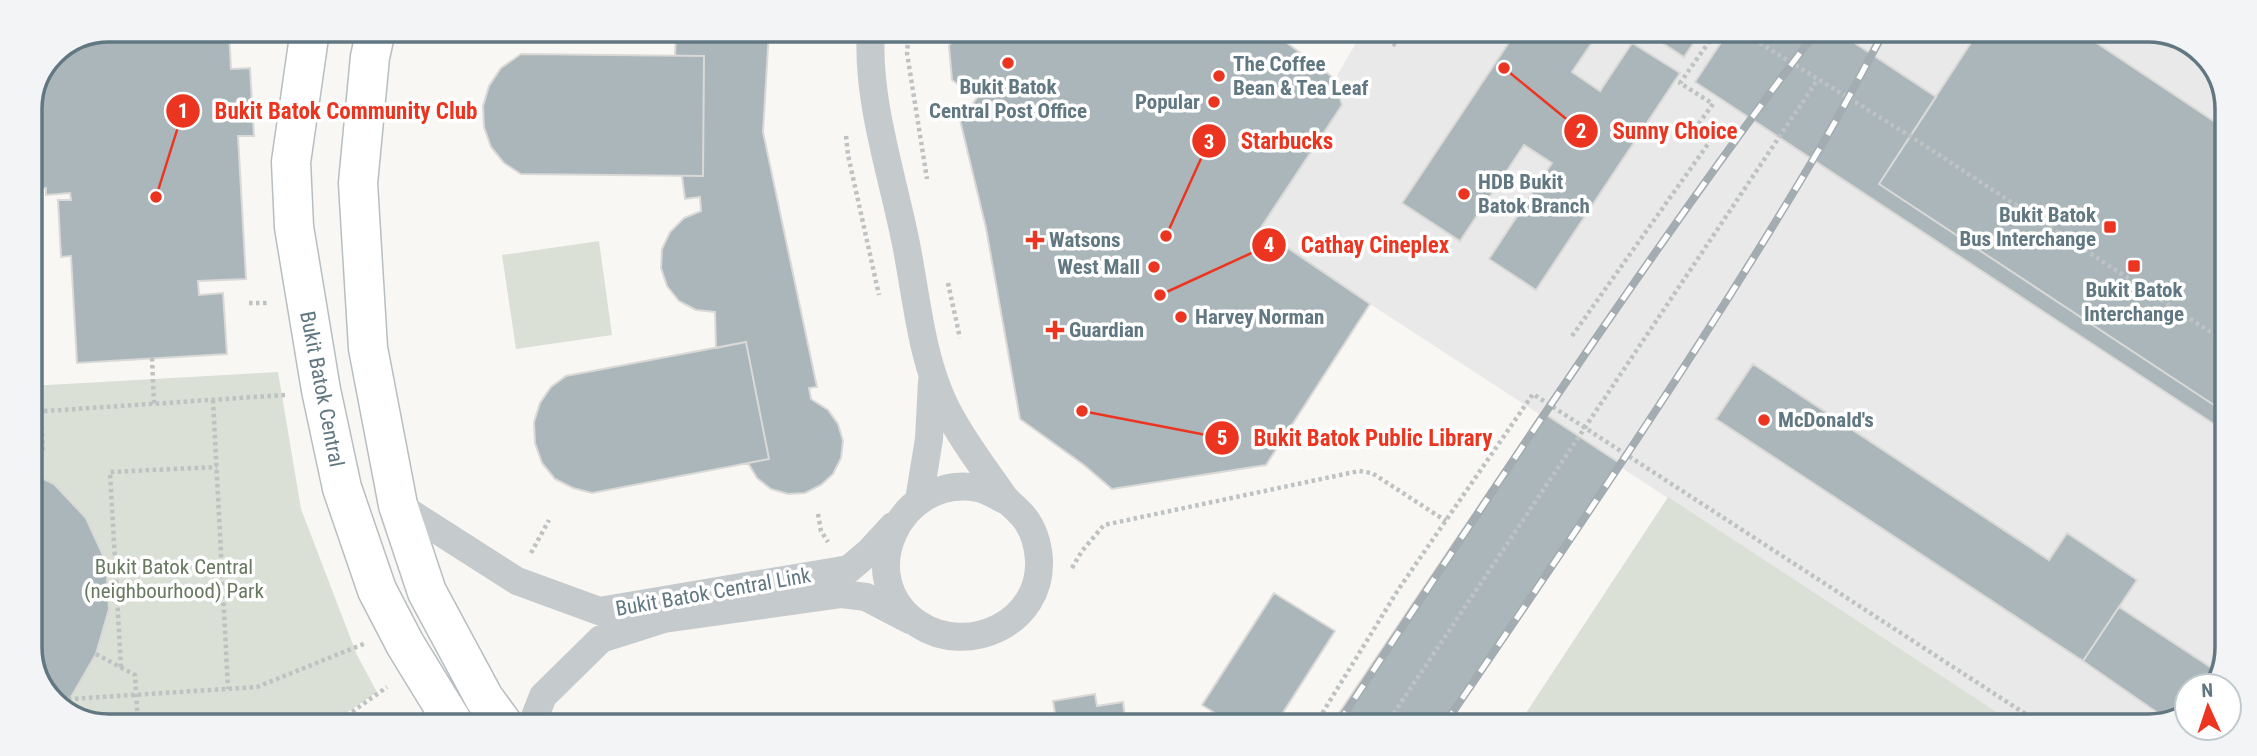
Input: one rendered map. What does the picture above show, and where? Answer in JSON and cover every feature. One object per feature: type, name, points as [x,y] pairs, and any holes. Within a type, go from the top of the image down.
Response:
[{"type":"main road","name":"Bukit Batok Central","points":[[308,42],[290,162],[296,240],[321,390],[342,488],[377,590],[405,644],[448,714]]},
{"type":"main road","points":[[373,42],[358,183],[368,348],[398,505],[427,592],[484,698],[496,714]]},
{"type":"street","name":"Bukit Batok Central Link","points":[[870,42],[869,58],[878,113],[932,379],[929,439],[912,506],[891,533],[886,558],[889,583],[899,605],[917,623]]},
{"type":"street","name":"Bukit Batok Central Link","points":[[536,714],[543,696],[601,639],[664,620],[842,594],[866,597],[943,636],[972,638],[999,629],[1022,611],[1035,585],[1039,562],[1035,538],[1024,517],[1007,501],[963,439],[932,379]]},
{"type":"street","name":"Bukit Batok Central Link","points":[[398,505],[517,581],[599,611],[849,569],[869,552],[912,506],[948,488],[979,488],[1007,501]]},
{"type":"path","points":[[908,42],[907,53],[928,181]]},
{"type":"path","points":[[1391,42],[1398,47]]},
{"type":"path","points":[[1572,336],[1713,137],[1697,126],[1713,104],[1681,83],[1709,42]]},
{"type":"path","points":[[1758,42],[1910,136],[2215,335]]},
{"type":"path","points":[[1393,714],[1818,79]]},
{"type":"path","points":[[946,272],[960,338]]},
{"type":"path","points":[[249,303],[261,303]]},
{"type":"path","points":[[152,358],[154,404]]},
{"type":"path","points":[[42,411],[321,390]]},
{"type":"path","points":[[1322,714],[1398,590],[1534,394],[2026,714]]},
{"type":"path","points":[[213,400],[228,689]]},
{"type":"path","points":[[121,667],[110,472],[217,467]]},
{"type":"path","points":[[1069,573],[1082,551],[1104,525],[1359,471],[1372,473],[1446,522]]},
{"type":"path","points":[[818,514],[821,531]]},
{"type":"path","points":[[528,558],[549,520]]},
{"type":"path","points":[[68,699],[257,687],[366,643]]},
{"type":"path","points":[[96,654],[135,675],[137,714]]},
{"type":"path","points":[[349,714],[387,687]]},
{"type":"shaded area","points":[[1357,42],[2148,42],[2165,44],[2185,53],[2206,76],[2215,105],[2215,647],[2210,672],[2173,672],[2173,709],[2157,713],[2000,714],[1370,304],[1260,229],[1342,105],[1335,79]]},
{"type":"green space","points":[[599,241],[612,335],[516,349],[502,255]]},
{"type":"green space","name":"Bukit Batok Central (neighbourhood) Park","points":[[278,372],[301,509],[357,655],[377,692],[345,714],[109,714],[79,707],[62,694],[49,677],[42,651],[42,385]]},
{"type":"green space","points":[[1668,497],[2000,714],[1525,714]]},
{"type":"building","points":[[109,42],[230,42],[231,69],[250,68],[254,136],[238,136],[246,279],[198,281],[199,295],[223,293],[227,354],[77,363],[71,256],[61,257],[58,200],[71,200],[70,193],[46,195],[46,188],[42,188],[43,96],[53,72],[72,53],[96,43]]},
{"type":"building","points":[[676,42],[768,42],[763,132],[817,387],[809,388],[811,399],[828,410],[838,424],[843,441],[841,458],[833,474],[821,485],[805,493],[788,494],[771,489],[757,478],[748,463],[769,459],[746,342],[716,348],[715,312],[696,310],[679,301],[667,286],[661,268],[662,249],[670,232],[684,218],[701,211],[700,197],[685,199],[682,176],[703,176],[704,56],[675,56]]},
{"type":"building","name":"West Mall","points":[[951,42],[1286,42],[1335,79],[1342,105],[1260,229],[1370,304],[1266,465],[1112,489],[1084,465],[1020,419],[986,228],[960,120],[977,98],[952,80],[949,46]]},
{"type":"building","points":[[1509,42],[1592,42],[1572,72],[1600,91],[1632,43],[1680,73],[1536,290],[1489,259],[1552,163],[1524,145],[1460,241],[1402,203]]},
{"type":"building","points":[[1661,42],[1694,42],[1684,57]]},
{"type":"building","points":[[1721,42],[1853,42],[1936,97],[1879,184],[2215,406],[2215,425],[1695,82]]},
{"type":"building","points":[[1971,42],[2095,42],[2215,122],[2215,406],[1879,184]]},
{"type":"building","points":[[521,54],[704,56],[703,176],[521,174],[504,163],[491,147],[484,127],[483,106],[489,86],[501,68]]},
{"type":"building","points":[[746,342],[769,459],[592,493],[555,479],[542,463],[535,443],[534,422],[540,403],[551,387],[566,376]]},
{"type":"building","points":[[1753,364],[2049,560],[2067,533],[2137,580],[2083,661],[1716,419]]},
{"type":"building","points":[[1542,412],[1621,464],[1452,714],[1338,714]]},
{"type":"building","points":[[42,478],[54,484],[86,518],[106,562],[109,609],[96,654],[70,699],[56,688],[43,660]]},
{"type":"building","points":[[1274,593],[1335,631],[1282,714],[1216,714],[1202,705]]},
{"type":"building","points":[[2119,607],[2212,668],[2210,672],[2173,672],[2173,709],[2158,713],[2083,661]]},
{"type":"building","points":[[1095,694],[1097,706],[1123,702],[1125,714],[1055,714],[1053,701]]},
{"type":"railway","points":[[1344,714],[1512,462],[1691,201],[1808,42]]},
{"type":"railway","points":[[1451,714],[1728,299],[1826,138],[1879,42]]},
{"type":"place","name":"Bukit Batok Central Post Office","points":[[1008,63]]},
{"type":"place","name":"Sunny Choice","points":[[1504,68]]},
{"type":"place","name":"The Coffee Bean & Tea Leaf","points":[[1219,76]]},
{"type":"place","name":"Popular","points":[[1214,102]]},
{"type":"place","name":"HDB Bukit Batok Branch","points":[[1464,194]]},
{"type":"place","name":"Bukit Batok Community Club","points":[[156,197]]},
{"type":"place","name":"Bukit Batok Bus Interchange","points":[[2110,227]]},
{"type":"place","name":"Starbucks","points":[[1166,236]]},
{"type":"place","name":"Watsons","points":[[1035,240]]},
{"type":"place","name":"Bukit Batok Interchange","points":[[2134,266]]},
{"type":"place","name":"West Mall","points":[[1154,267]]},
{"type":"place","name":"Cathay Cineplex","points":[[1160,295]]},
{"type":"place","name":"Harvey Norman","points":[[1181,317]]},
{"type":"place","name":"Guardian","points":[[1055,330]]},
{"type":"place","name":"Bukit Batok Public Library","points":[[1082,411]]},
{"type":"place","name":"McDonald's","points":[[1764,420]]}]
